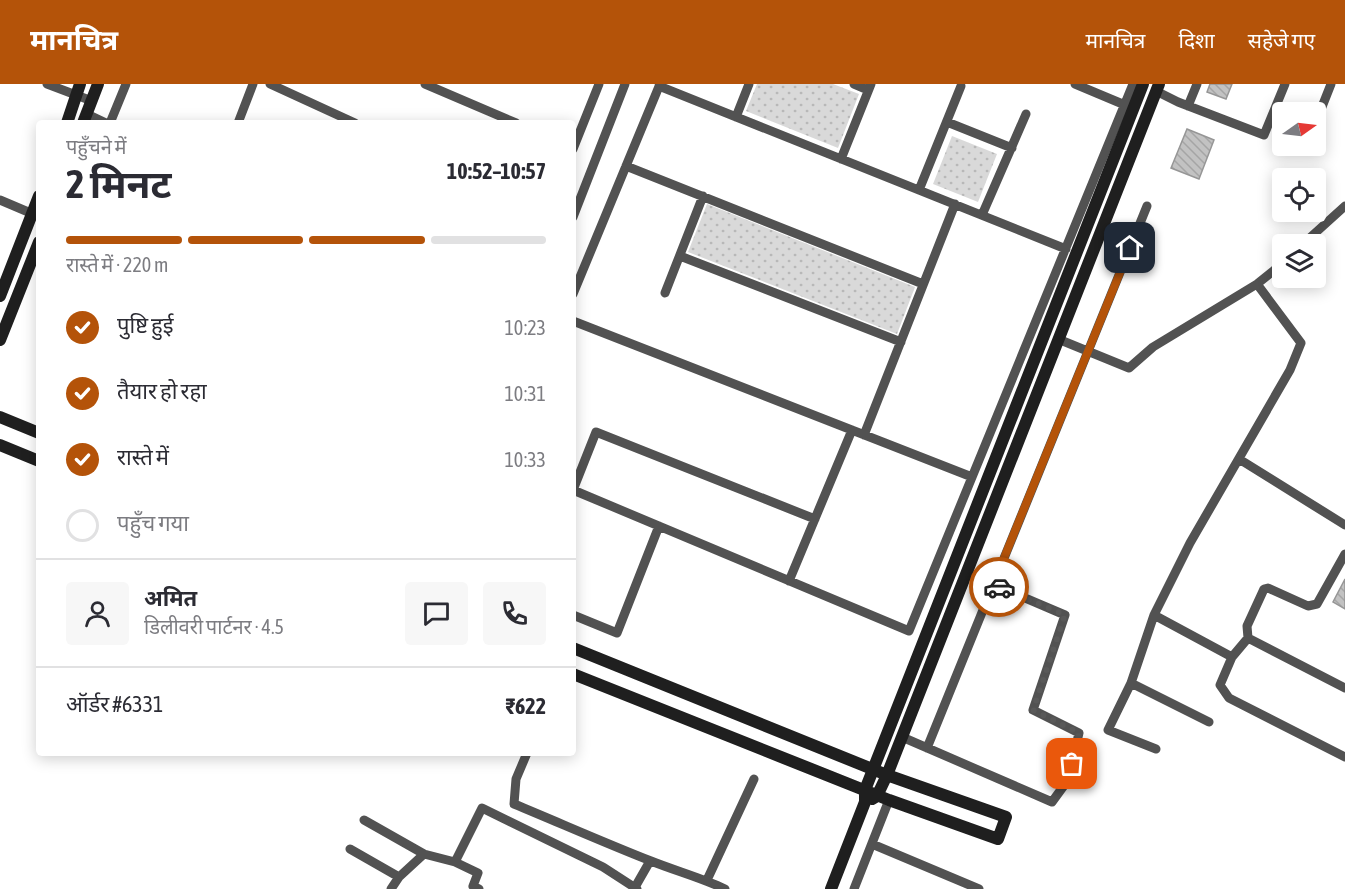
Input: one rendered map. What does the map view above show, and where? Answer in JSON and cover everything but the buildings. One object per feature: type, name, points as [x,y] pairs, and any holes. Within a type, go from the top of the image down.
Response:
[{"type":"street","points":[[47,84],[78,89],[92,101]]},
{"type":"street","points":[[85,119],[98,84]]},
{"type":"street","points":[[111,120],[126,84]]},
{"type":"street","points":[[239,120],[253,84]]},
{"type":"street","points":[[270,84],[348,120]]},
{"type":"street","points":[[425,84],[497,120]]},
{"type":"street","points":[[576,140],[599,84]]},
{"type":"street","points":[[576,209],[625,84]]},
{"type":"street","points":[[736,117],[749,84]]},
{"type":"street","points":[[842,159],[870,87],[854,84]]},
{"type":"street","points":[[1075,84],[1125,105]]},
{"type":"street","points":[[576,491],[909,631],[1133,84]]},
{"type":"street","points":[[831,889],[874,770],[1143,84]]},
{"type":"street","points":[[1188,106],[1197,84]]},
{"type":"street","points":[[854,889],[872,844],[887,775],[1158,88],[1188,106],[1264,135],[1285,84]]},
{"type":"street","points":[[1324,102],[1331,84]]},
{"type":"street","points":[[576,287],[659,85],[1066,249]]},
{"type":"street","points":[[919,190],[961,86]]},
{"type":"street","points":[[68,120],[78,89]]},
{"type":"street","points":[[982,215],[1026,114]]},
{"type":"street","points":[[947,122],[1012,148]]},
{"type":"street","points":[[626,166],[923,284]]},
{"type":"street","points":[[665,293],[703,196]]},
{"type":"street","points":[[0,200],[33,214]]},
{"type":"street","points":[[864,435],[955,204]]},
{"type":"street","points":[[0,296],[36,205]]},
{"type":"street","points":[[927,748],[1147,206]]},
{"type":"street","points":[[1314,234],[1345,206]]},
{"type":"street","points":[[0,340],[36,250]]},
{"type":"street","points":[[680,256],[901,342]]},
{"type":"street","points":[[1058,339],[1129,368],[1179,329],[1257,284],[1272,272]]},
{"type":"street","points":[[1156,750],[1108,730],[1131,683],[1154,615],[1190,543],[1290,370],[1300,344],[1257,284]]},
{"type":"street","points":[[576,322],[972,477]]},
{"type":"street","points":[[0,417],[36,432]]},
{"type":"street","points":[[789,581],[852,430]]},
{"type":"street","points":[[576,482],[596,432],[814,519]]},
{"type":"street","points":[[0,445],[36,460]]},
{"type":"street","points":[[1239,459],[1345,525]]},
{"type":"street","points":[[576,616],[617,633],[659,526]]},
{"type":"street","points":[[1345,554],[1317,604],[1308,606],[1268,588],[1264,590],[1247,626],[1248,638],[1232,657],[1220,685],[1228,698],[1345,757]]},
{"type":"street","points":[[902,737],[1052,802],[1068,780],[1079,733],[1033,710],[1065,615],[966,573]]},
{"type":"street","points":[[1154,615],[1232,657]]},
{"type":"street","points":[[1248,638],[1345,688]]},
{"type":"street","points":[[576,649],[874,770],[1006,817],[998,839],[883,798],[865,796],[576,675]]},
{"type":"street","points":[[1131,683],[1209,722]]},
{"type":"street","points":[[500,816],[513,804],[516,778],[526,756]]},
{"type":"street","points":[[707,880],[754,779]]},
{"type":"street","points":[[513,804],[650,861],[698,879],[707,880],[725,889]]},
{"type":"street","points":[[454,862],[482,808],[603,867],[635,889],[650,861]]},
{"type":"street","points":[[364,820],[424,854],[454,862],[478,873],[473,886],[479,889]]},
{"type":"street","points":[[872,844],[979,889]]},
{"type":"street","points":[[350,849],[399,877]]},
{"type":"street","points":[[391,889],[399,877],[424,854]]},
{"type":"shaded area","points":[[757,84],[833,84],[859,94],[838,148],[746,111]]},
{"type":"shaded area","points":[[952,136],[997,154],[978,202],[933,184]]},
{"type":"shaded area","points":[[707,204],[915,287],[897,334],[688,252]]},
{"type":"way so far","points":[[999,587],[1065,615],[1033,710],[1079,733],[1072,764]]},
{"type":"route","points":[[999,587],[993,585],[1130,248]]}]
